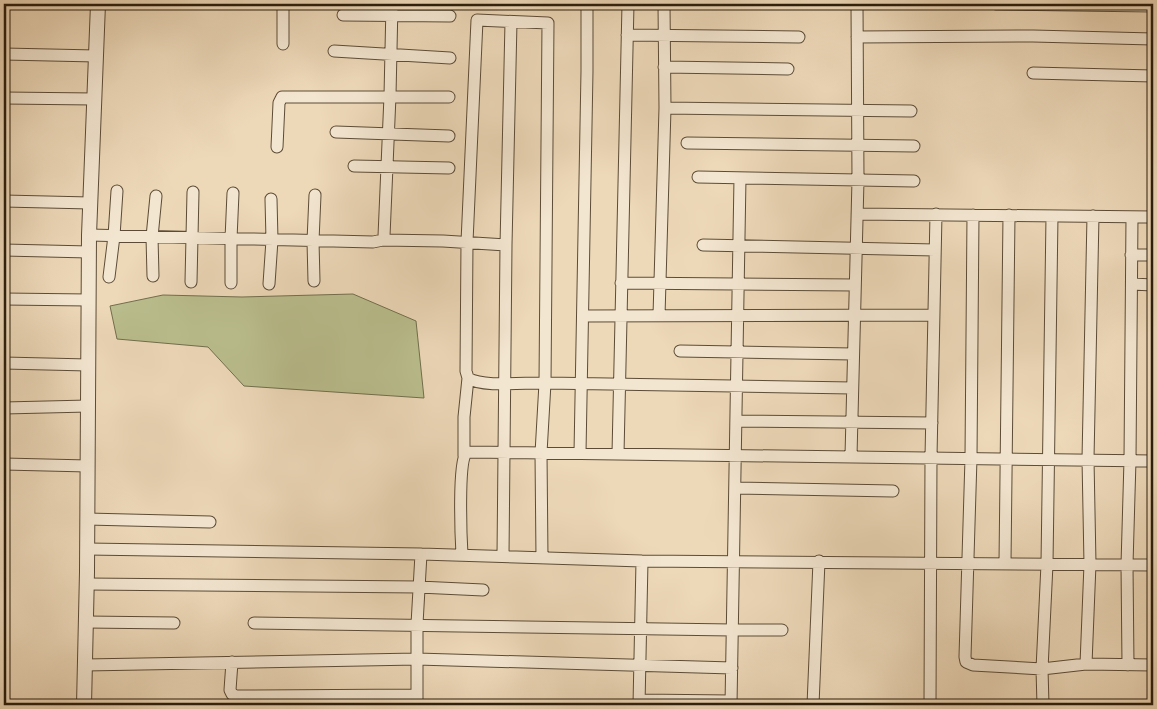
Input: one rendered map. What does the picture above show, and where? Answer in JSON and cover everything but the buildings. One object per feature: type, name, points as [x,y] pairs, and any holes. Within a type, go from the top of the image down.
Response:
[{"type":"street","points":[[84,705],[87,584],[89,235],[98,4]]},
{"type":"street","points":[[283,4],[283,44]]},
{"type":"street","points":[[383,240],[388,168],[392,4]]},
{"type":"street","points":[[618,454],[628,4]]},
{"type":"street","points":[[659,316],[665,108],[664,4]]},
{"type":"street","points":[[850,456],[858,180],[857,4]]},
{"type":"street","points":[[996,4],[1153,6]]},
{"type":"street","points":[[580,453],[587,7]]},
{"type":"street","points":[[343,14],[450,16]]},
{"type":"street","points":[[462,555],[461,491],[464,456],[464,417],[468,378],[466,372],[467,242],[477,20],[548,23],[545,383],[541,453],[542,558]]},
{"type":"street","points":[[503,556],[506,245],[511,22]]},
{"type":"street","points":[[627,35],[799,36]]},
{"type":"street","points":[[857,37],[1033,36],[1153,39]]},
{"type":"street","points":[[334,51],[450,58]]},
{"type":"street","points":[[4,54],[96,56]]},
{"type":"street","points":[[664,67],[788,69]]},
{"type":"street","points":[[1033,73],[1153,76]]},
{"type":"street","points":[[277,147],[279,103],[282,97],[449,97]]},
{"type":"street","points":[[4,98],[94,99]]},
{"type":"street","points":[[665,108],[911,112]]},
{"type":"street","points":[[336,132],[449,136]]},
{"type":"street","points":[[687,143],[914,146]]},
{"type":"street","points":[[354,166],[449,168]]},
{"type":"street","points":[[698,177],[914,181]]},
{"type":"street","points":[[642,560],[640,702],[731,703],[740,178]]},
{"type":"street","points":[[109,277],[117,191]]},
{"type":"street","points":[[191,282],[193,192]]},
{"type":"street","points":[[231,283],[233,193]]},
{"type":"street","points":[[314,281],[315,195]]},
{"type":"street","points":[[153,276],[152,237],[156,196]]},
{"type":"street","points":[[270,284],[271,199]]},
{"type":"street","points":[[4,200],[90,203]]},
{"type":"street","points":[[857,214],[1153,217]]},
{"type":"street","points":[[930,705],[931,457],[936,214]]},
{"type":"street","points":[[973,215],[966,662],[973,665],[1042,668],[1086,664],[1153,665]]},
{"type":"street","points":[[1005,564],[1009,215]]},
{"type":"street","points":[[1042,705],[1047,564],[1052,216]]},
{"type":"street","points":[[1086,664],[1090,564],[1088,459],[1092,216]]},
{"type":"street","points":[[1128,665],[1127,565],[1132,216]]},
{"type":"street","points":[[89,235],[313,241],[467,242],[506,245]]},
{"type":"street","points":[[703,244],[935,250]]},
{"type":"street","points":[[4,250],[89,252]]},
{"type":"street","points":[[1131,255],[1153,255]]},
{"type":"street","points":[[621,283],[855,285]]},
{"type":"street","points":[[1132,284],[1153,285]]},
{"type":"street","points":[[4,299],[88,300]]},
{"type":"street","points":[[583,316],[854,317],[934,315]]},
{"type":"street","points":[[680,351],[853,354]]},
{"type":"street","points":[[4,363],[88,365]]},
{"type":"street","points":[[468,378],[480,382],[505,383],[852,388]]},
{"type":"street","points":[[4,408],[88,406]]},
{"type":"street","points":[[736,421],[932,423]]},
{"type":"street","points":[[464,456],[469,452],[504,452],[1153,461]]},
{"type":"street","points":[[4,464],[88,466]]},
{"type":"street","points":[[735,488],[893,491]]},
{"type":"street","points":[[87,519],[210,522]]},
{"type":"street","points":[[87,549],[421,554],[734,562],[819,561],[1153,565]]},
{"type":"street","points":[[232,662],[230,690],[236,696],[417,700],[417,624],[421,554]]},
{"type":"street","points":[[813,705],[819,561]]},
{"type":"street","points":[[87,584],[419,587],[483,590]]},
{"type":"street","points":[[86,622],[174,622]]},
{"type":"street","points":[[254,623],[782,630]]},
{"type":"street","points":[[85,665],[417,659],[732,668]]},
{"type":"green space","points":[[353,294],[416,321],[424,398],[244,386],[208,347],[117,339],[110,306],[163,295],[242,297]]}]
